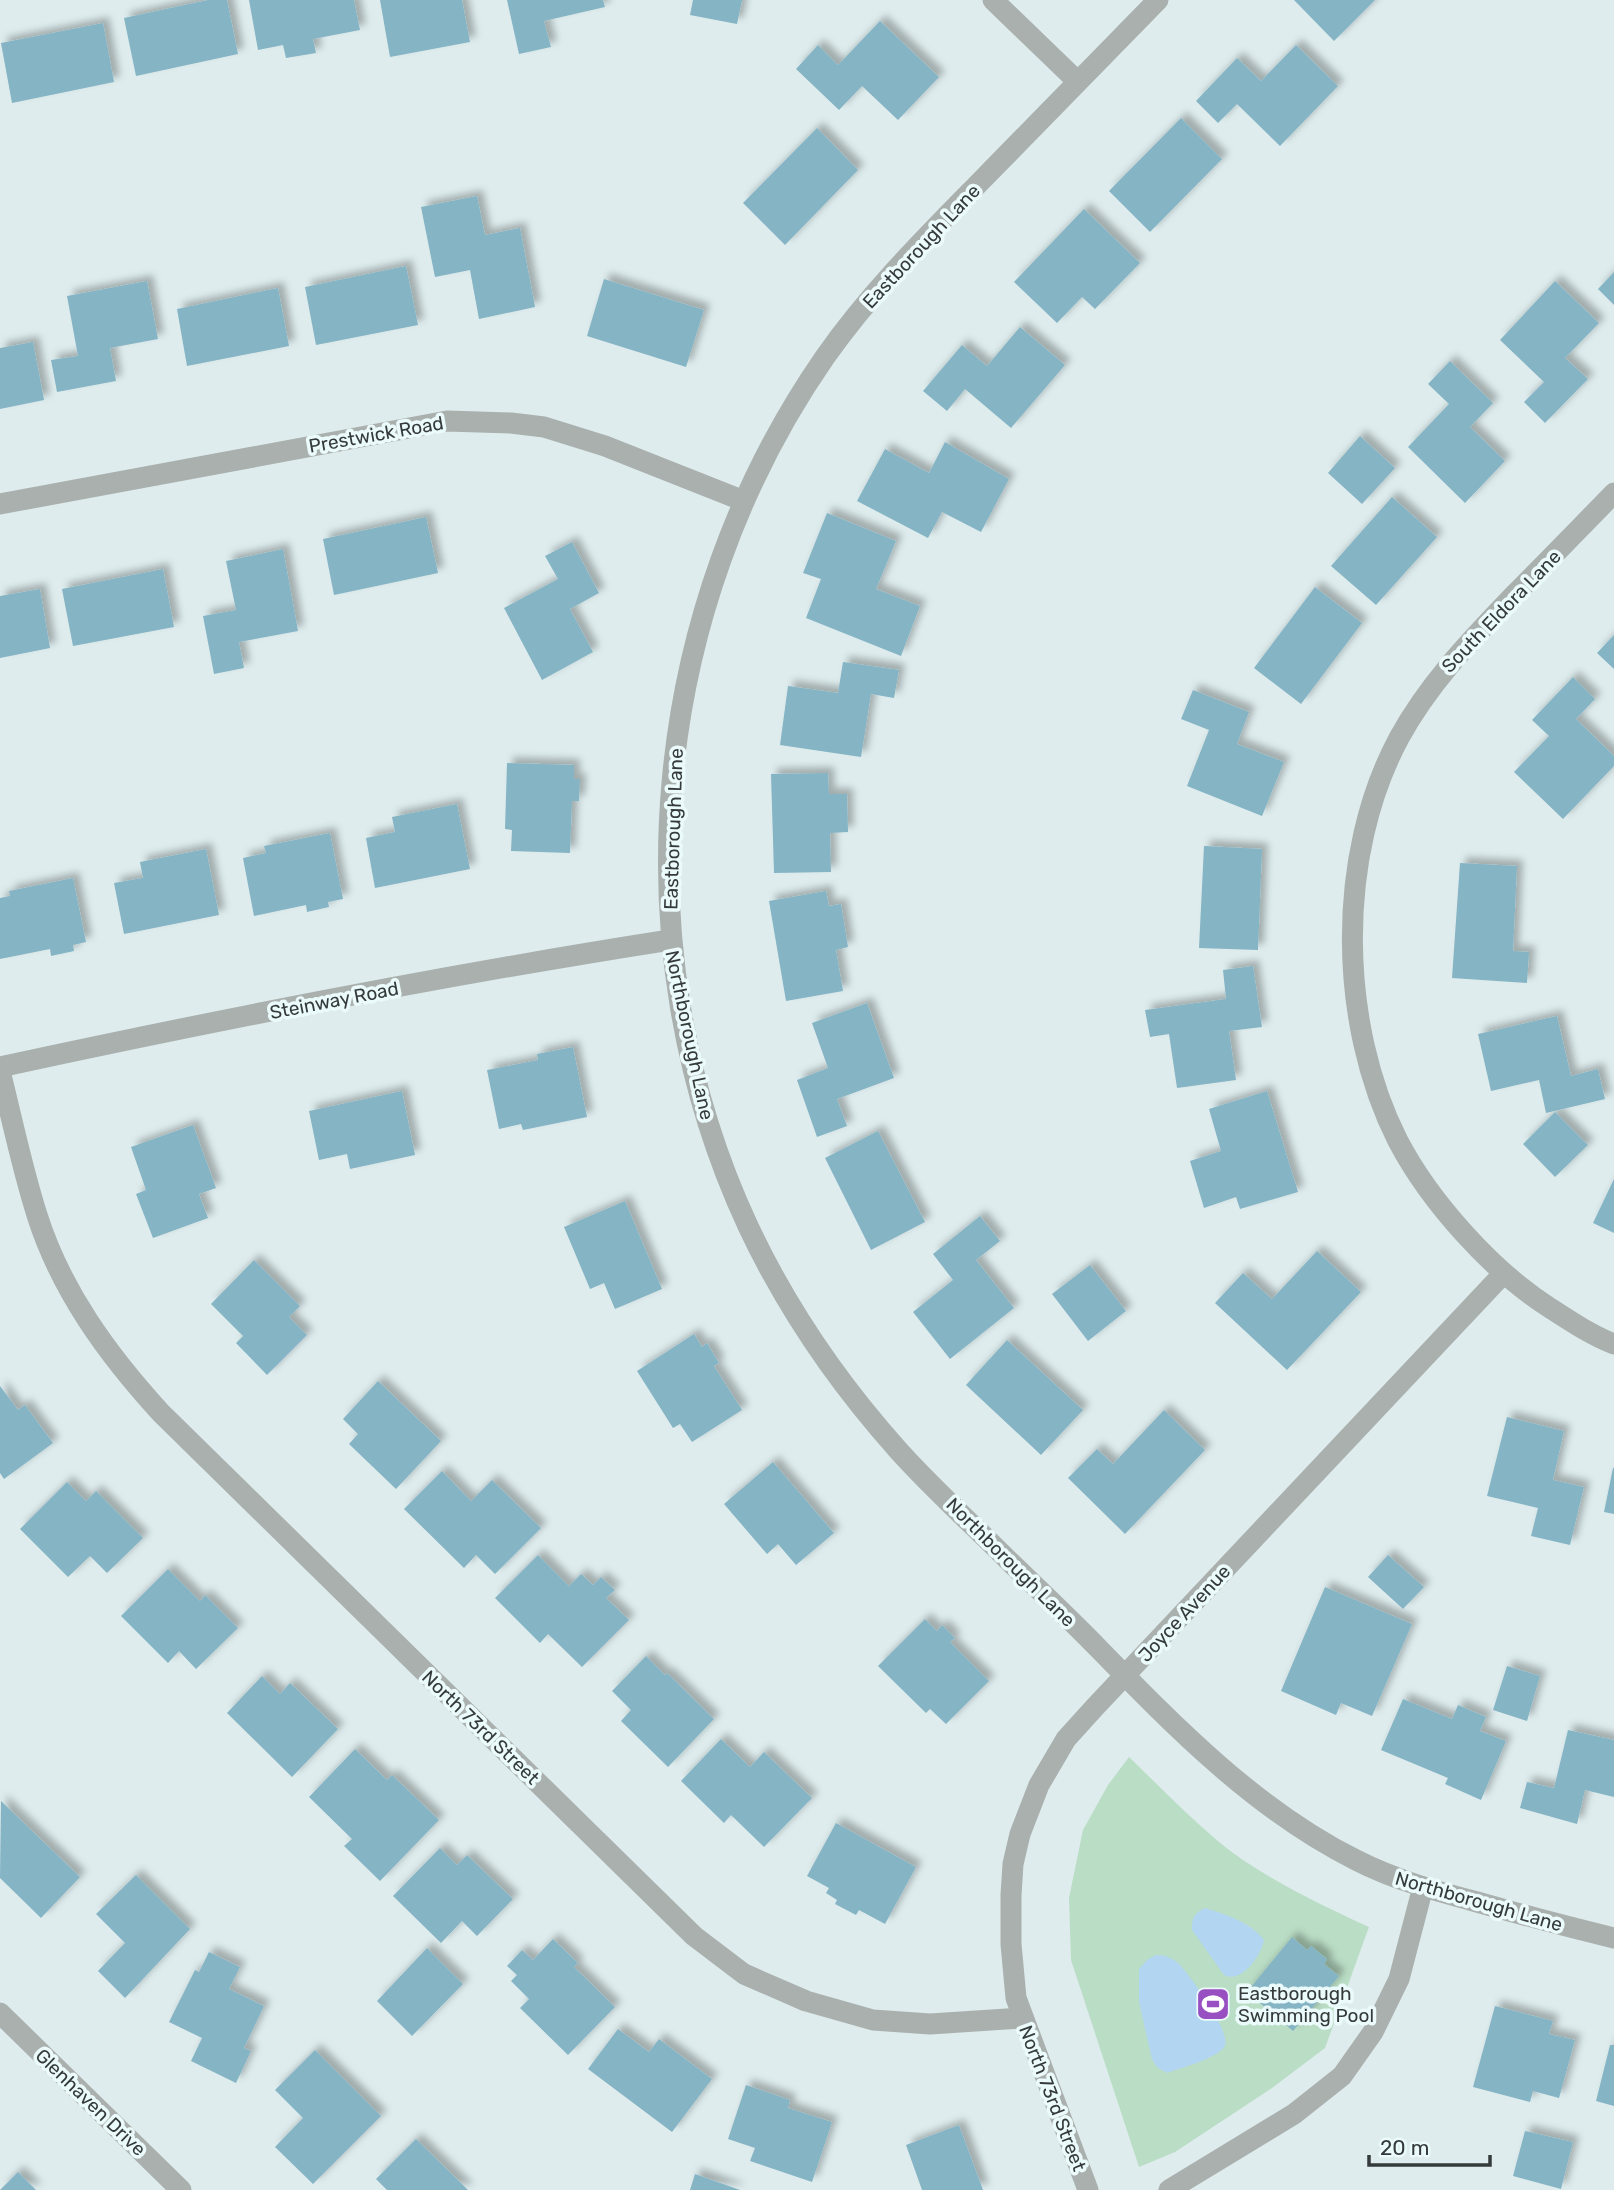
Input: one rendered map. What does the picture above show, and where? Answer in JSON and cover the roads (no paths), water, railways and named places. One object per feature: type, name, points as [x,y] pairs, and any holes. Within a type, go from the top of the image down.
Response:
[{"type":"street","points":[[993,0],[1078,82]]},
{"type":"street","name":"Eastborough Lane","points":[[670,940],[671,794],[688,671],[698,627],[717,569],[744,501],[781,428],[826,356],[883,282],[1158,0]]},
{"type":"street","name":"Prestwick Road","points":[[0,504],[447,421],[511,422],[544,427],[605,446],[744,501]]},
{"type":"street","name":"South Eldora Lane","points":[[1614,493],[1461,650],[1434,681],[1399,738],[1381,777],[1365,828],[1354,891],[1353,956],[1360,1019],[1375,1082],[1399,1142],[1435,1196],[1472,1243],[1503,1274],[1528,1294],[1581,1327],[1614,1343]]},
{"type":"street","name":"Steinway Road","points":[[0,1069],[172,1030],[519,965],[670,940]]},
{"type":"street","name":"Northborough Lane","points":[[670,940],[686,1031],[709,1125],[749,1228],[795,1311],[849,1392],[903,1456],[1124,1676],[1215,1762],[1282,1815],[1357,1861],[1423,1887],[1614,1938]]},
{"type":"street","name":"North 73rd Street","points":[[0,1069],[38,1217],[55,1260],[98,1338],[161,1413],[694,1936],[735,1968],[806,2001],[873,2020],[930,2024],[1023,2018],[1088,2190]]},
{"type":"street","name":"Joyce Avenue","points":[[1023,2018],[1013,1980],[1012,1874],[1020,1834],[1039,1784],[1066,1739],[1503,1274]]},
{"type":"street","points":[[1169,2190],[1294,2114],[1342,2076],[1373,2032],[1399,1979],[1423,1887]]},
{"type":"street","name":"Glenhaven Drive","points":[[0,2013],[181,2190]]},
{"type":"water","points":[[1205,1908],[1245,1924],[1264,1940],[1255,1960],[1237,1976],[1224,1975],[1192,1930],[1194,1916]]},
{"type":"water","points":[[1156,1955],[1172,1959],[1185,1971],[1208,2004],[1225,2038],[1225,2045],[1217,2054],[1167,2073],[1157,2067],[1152,2059],[1139,2002],[1139,1969]]},
{"type":"place","name":"Eastborough Swimming Pool","points":[[1213,2004]]}]
